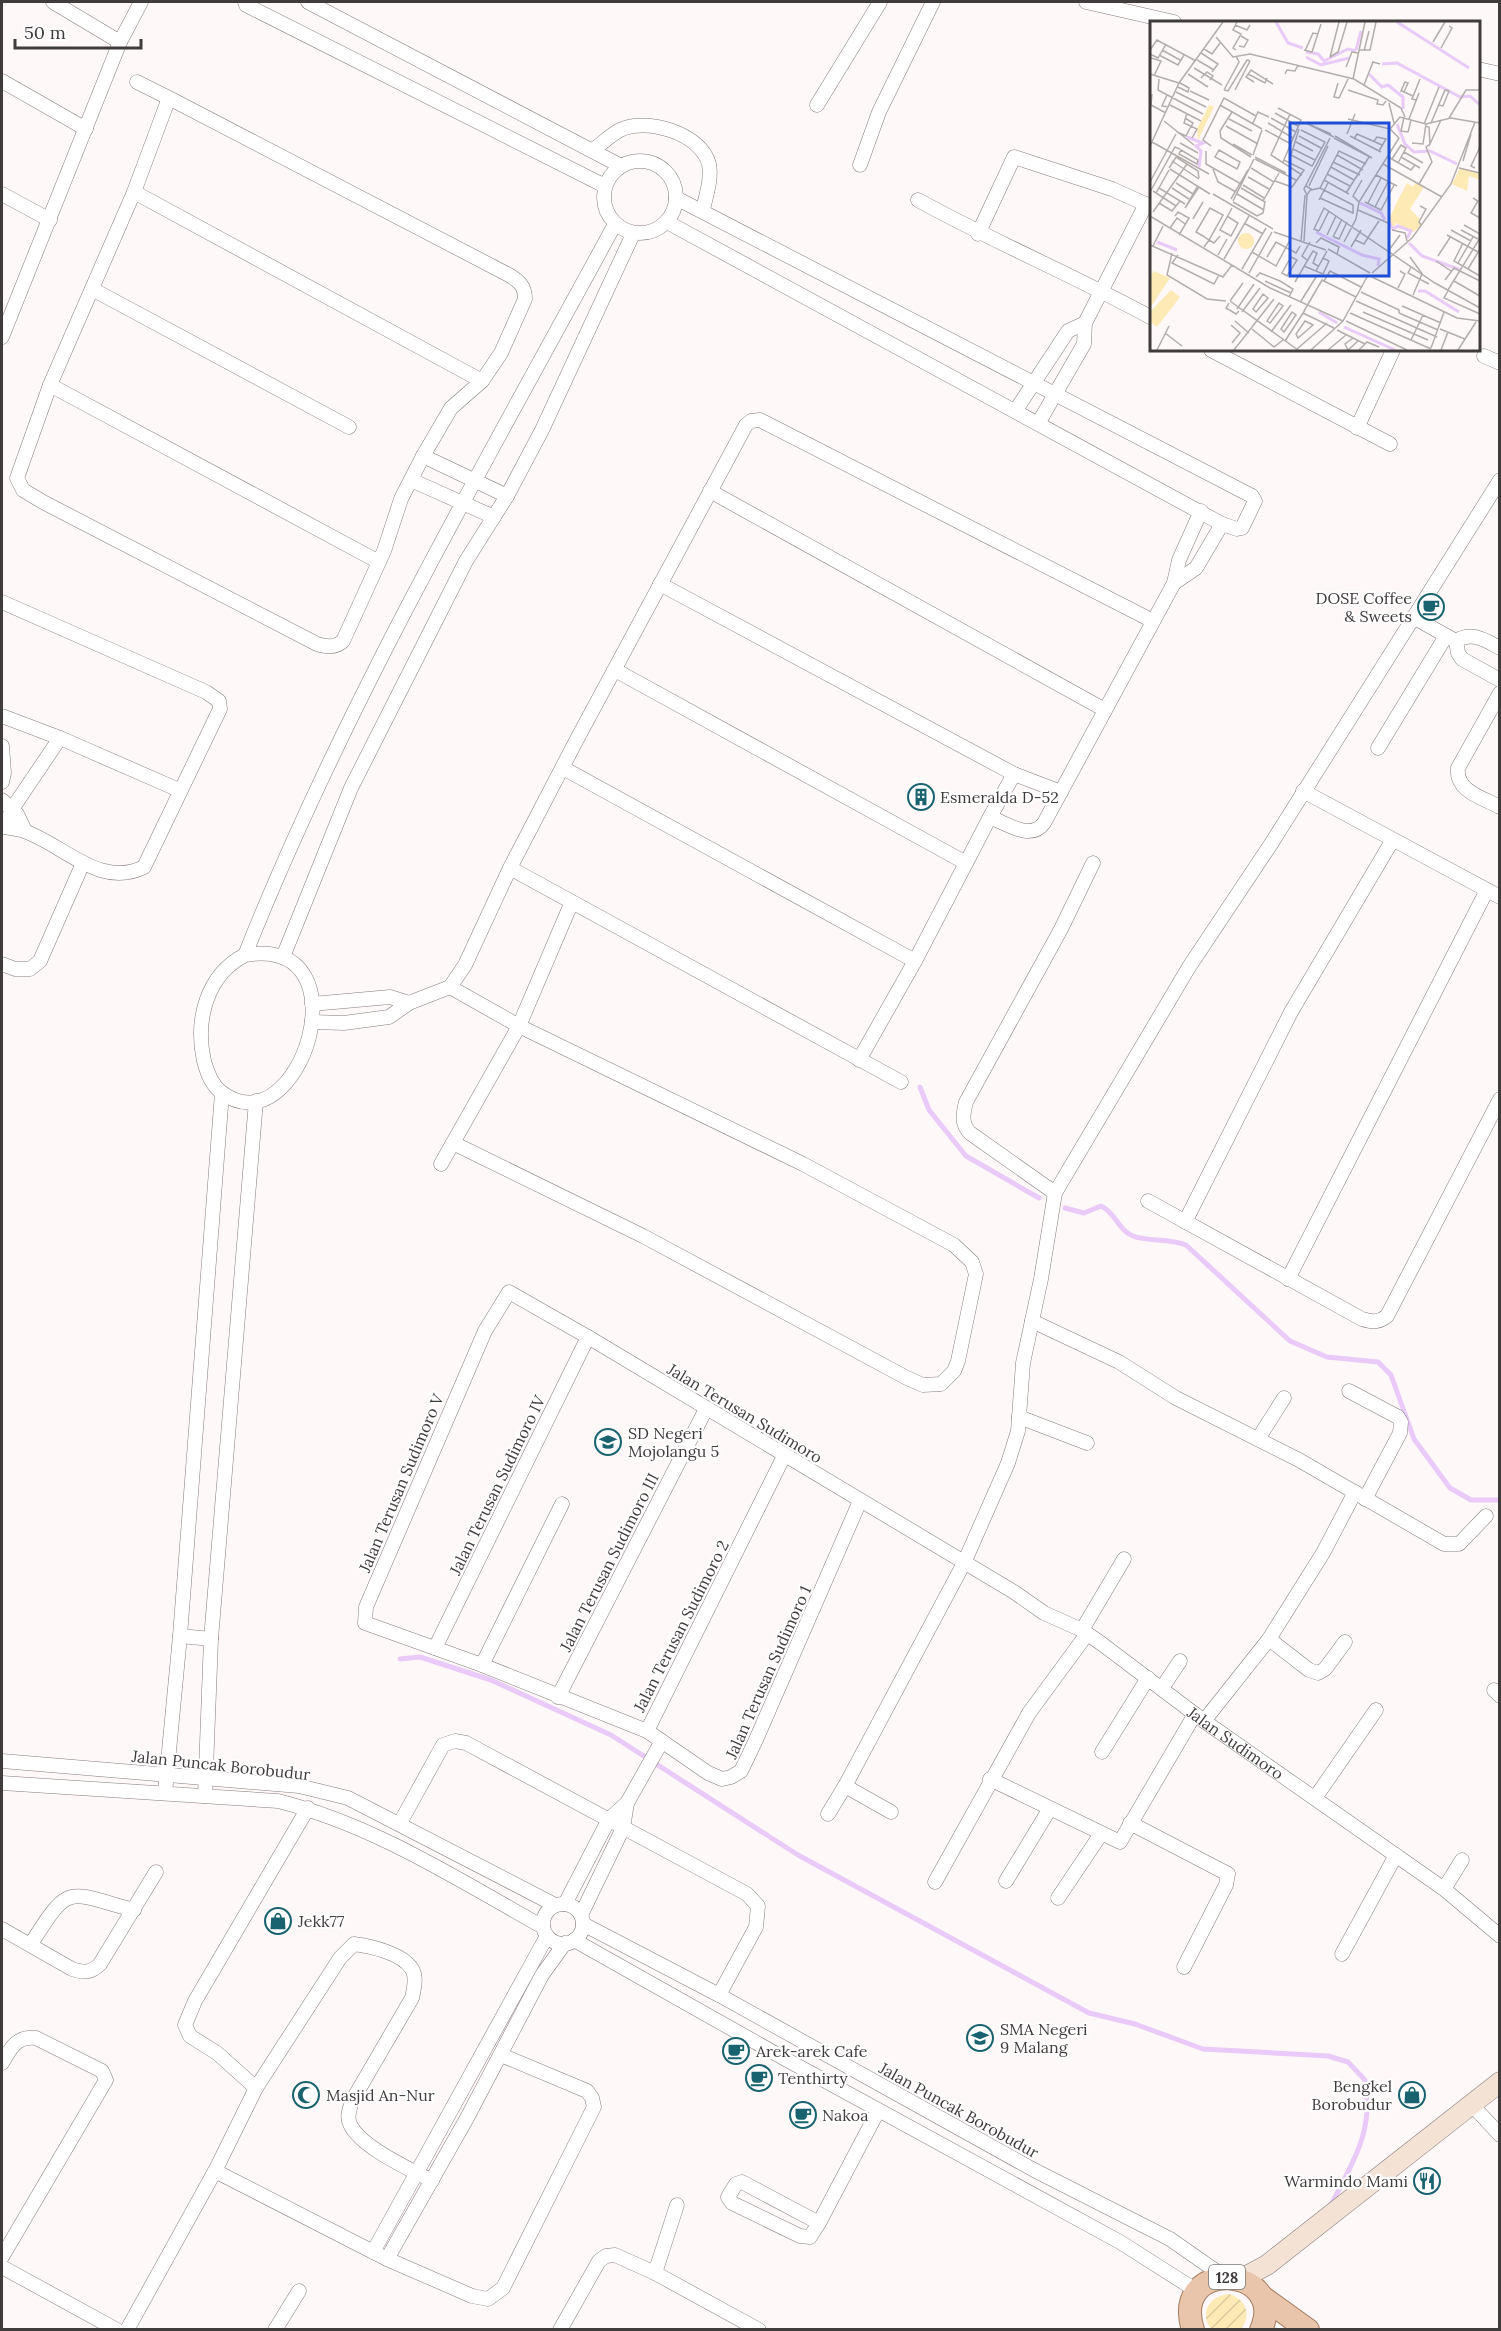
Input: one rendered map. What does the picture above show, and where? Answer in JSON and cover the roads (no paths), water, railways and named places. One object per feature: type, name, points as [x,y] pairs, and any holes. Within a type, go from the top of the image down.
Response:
[{"type":"main road","name":"128","points":[[1191,2315],[1209,2281],[1232,2278],[1252,2286],[1261,2296],[1308,2330]]},
{"type":"main road","name":"128","points":[[1261,2296],[1265,2315],[1262,2330]]},
{"type":"street","points":[[52,2],[120,42]]},
{"type":"street","points":[[2,337],[6,313],[50,220],[120,42],[141,2]]},
{"type":"street","points":[[245,2],[246,5],[605,186]]},
{"type":"street","points":[[308,2],[621,166]]},
{"type":"street","points":[[817,105],[880,2]]},
{"type":"street","points":[[860,165],[879,112],[933,2]]},
{"type":"street","points":[[1086,2],[1170,21]]},
{"type":"street","points":[[1480,69],[1500,74]]},
{"type":"street","points":[[2,81],[86,129]]},
{"type":"street","points":[[137,82],[169,98],[520,282],[525,299],[501,354],[482,381],[452,408],[423,456],[401,499],[379,562],[343,641],[338,646],[326,647],[43,502],[22,490],[17,478],[50,385],[134,192],[169,98]]},
{"type":"street","points":[[593,150],[620,130],[639,126],[662,129],[688,138],[706,155],[709,165],[710,177],[703,210]]},
{"type":"street","points":[[978,234],[1014,157],[1112,189],[1149,206],[1100,290],[1085,323],[1084,344],[1039,422]]},
{"type":"street","points":[[634,161],[655,164],[671,178],[676,198],[674,211],[667,222],[650,232],[633,234],[615,224],[604,206],[605,186],[621,166],[634,161]]},
{"type":"street","points":[[134,192],[482,381]]},
{"type":"street","points":[[2,194],[50,220]]},
{"type":"street","points":[[667,222],[944,374],[1039,422],[1222,524],[1237,529],[1242,528],[1254,498],[1034,381],[676,198]]},
{"type":"street","points":[[918,200],[978,234],[1100,290],[1150,317]]},
{"type":"street","points":[[245,955],[290,845],[376,665],[615,224]]},
{"type":"street","points":[[283,957],[351,788],[466,561],[507,496],[551,411],[633,234]]},
{"type":"street","points":[[92,289],[349,427]]},
{"type":"street","points":[[1016,410],[1068,331],[1085,323]]},
{"type":"street","points":[[1213,351],[1390,444]]},
{"type":"street","points":[[1357,428],[1393,351]]},
{"type":"street","points":[[1484,356],[1500,363]]},
{"type":"street","points":[[50,385],[379,562]]},
{"type":"street","points":[[312,1022],[344,1023],[389,1017],[409,1003],[450,987],[465,965],[510,868],[746,425],[760,420],[1152,620]]},
{"type":"street","points":[[423,456],[507,496]]},
{"type":"street","points":[[411,480],[494,517]]},
{"type":"street","points":[[828,1814],[964,1563],[1018,1429],[1023,1363],[1055,1193],[1189,967],[1500,480]]},
{"type":"street","points":[[710,491],[1105,710]]},
{"type":"street","points":[[990,817],[1021,830],[1039,830],[1174,583],[1179,560],[1201,511]]},
{"type":"street","points":[[1174,583],[1196,568],[1222,524]]},
{"type":"street","points":[[660,584],[1014,774],[1061,792]]},
{"type":"street","points":[[2,602],[214,696],[219,701],[218,717],[179,790],[144,867],[131,874],[118,875],[83,863],[25,831],[3,827],[7,805],[60,738]]},
{"type":"street","points":[[1413,617],[1451,638],[1462,659],[1500,680]]},
{"type":"street","points":[[1451,638],[1478,636],[1500,648]]},
{"type":"street","points":[[1378,748],[1451,638]]},
{"type":"street","points":[[615,670],[966,863]]},
{"type":"street","points":[[1500,693],[1458,768],[1457,775],[1458,781],[1466,789],[1500,807]]},
{"type":"street","points":[[2,716],[60,738],[179,790]]},
{"type":"street","points":[[2,746],[4,773],[2,782]]},
{"type":"street","points":[[563,768],[915,961]]},
{"type":"street","points":[[859,1060],[915,961],[1014,774]]},
{"type":"street","points":[[1303,791],[1392,841],[1500,897]]},
{"type":"street","points":[[7,805],[25,831]]},
{"type":"street","points":[[1185,1222],[1285,1022],[1392,841]]},
{"type":"street","points":[[2,964],[22,970],[30,969],[40,961],[83,863]]},
{"type":"street","points":[[1055,1193],[965,1129],[963,1113],[966,1102],[1061,929],[1093,863]]},
{"type":"street","points":[[510,868],[571,904],[901,1082]]},
{"type":"street","points":[[1288,1279],[1487,890]]},
{"type":"street","points":[[441,1164],[519,1026],[571,904]]},
{"type":"street","points":[[263,952],[283,957],[298,968],[306,980],[312,1004],[312,1022],[307,1048],[299,1067],[278,1091],[256,1101],[237,1099],[222,1093],[213,1083],[206,1069],[200,1045],[205,1000],[217,979],[232,962],[245,955],[263,952]]},
{"type":"street","points":[[450,987],[519,1026],[803,1164],[964,1254],[976,1274],[954,1371],[941,1384],[923,1385],[907,1378],[643,1236],[453,1143]]},
{"type":"street","points":[[312,1004],[390,997],[409,1003]]},
{"type":"street","points":[[165,1792],[180,1636],[222,1093]]},
{"type":"street","points":[[1148,1201],[1362,1319],[1371,1322],[1381,1321],[1387,1316],[1500,1099]]},
{"type":"street","points":[[205,1796],[211,1640],[256,1101]]},
{"type":"street","name":"Jalan Terusan Sudimoro","points":[[509,1292],[964,1563]]},
{"type":"street","name":"Jalan Terusan Sudimoro V","points":[[435,1648],[370,1627],[365,1623],[364,1616],[404,1515],[485,1330],[509,1292]]},
{"type":"street","points":[[1032,1321],[1119,1362],[1176,1398],[1258,1439],[1444,1544],[1452,1545],[1465,1540],[1486,1516]]},
{"type":"street","name":"Jalan Terusan Sudimoro IV","points":[[435,1648],[588,1337]]},
{"type":"street","points":[[990,1779],[1120,1842],[1130,1823],[1200,1717],[1269,1639],[1400,1433],[1401,1422],[1393,1414],[1349,1391]]},
{"type":"street","points":[[1258,1439],[1284,1398]]},
{"type":"street","name":"Jalan Terusan Sudimoro III","points":[[558,1697],[706,1409]]},
{"type":"street","points":[[1018,1429],[1087,1443]]},
{"type":"street","name":"Jalan Terusan Sudimoro 2","points":[[659,1745],[647,1731],[784,1456]]},
{"type":"street","name":"Jalan Terusan Sudimoro 1","points":[[659,1745],[722,1779],[741,1771],[805,1633],[860,1502]]},
{"type":"street","points":[[482,1665],[562,1504]]},
{"type":"street","points":[[934,1882],[990,1779],[1029,1713],[1084,1632],[1124,1559]]},
{"type":"street","name":"Jalan Sudimoro","points":[[964,1563],[1044,1613],[1084,1632],[1444,1889],[1500,1936]]},
{"type":"street","points":[[180,1636],[211,1640]]},
{"type":"street","points":[[1269,1639],[1309,1670],[1318,1673],[1325,1669],[1345,1642]]},
{"type":"street","points":[[435,1648],[647,1731]]},
{"type":"street","points":[[1162,1688],[1180,1661]]},
{"type":"street","points":[[1102,1752],[1148,1678]]},
{"type":"street","points":[[1315,1798],[1376,1710]]},
{"type":"street","points":[[400,1823],[437,1753],[443,1745],[455,1741],[466,1743],[609,1819],[754,1899],[758,1906],[756,1927],[719,1995]]},
{"type":"street","points":[[373,2252],[453,2109],[545,1931],[545,1914],[560,1905],[609,1819],[627,1803],[659,1745]]},
{"type":"street","name":"Jalan Puncak Borobudur","points":[[2,1761],[299,1786],[348,1798],[560,1905]]},
{"type":"street","name":"Jalan Puncak Borobudur","points":[[2,1783],[278,1801],[308,1808],[374,1833],[545,1931]]},
{"type":"street","points":[[845,1786],[891,1812]]},
{"type":"street","points":[[387,2259],[467,2118],[542,1975],[570,1941],[579,1936],[582,1919],[623,1828],[627,1803]]},
{"type":"street","points":[[256,2088],[217,2053],[190,2036],[185,2025],[195,2001],[308,1808]]},
{"type":"street","points":[[1006,1881],[1049,1809]]},
{"type":"street","points":[[1130,1823],[1227,1874],[1226,1885],[1184,1967]]},
{"type":"street","points":[[1058,1898],[1101,1834]]},
{"type":"street","points":[[1342,1954],[1396,1856]]},
{"type":"street","points":[[1444,1889],[1462,1860]]},
{"type":"street","points":[[2,1929],[72,1969],[84,1972],[93,1971],[134,1910],[156,1872]]},
{"type":"street","points":[[31,1944],[54,1908],[64,1898],[81,1896],[134,1910]]},
{"type":"street","points":[[560,1905],[571,1905],[582,1919]]},
{"type":"street","name":"Jalan Puncak Borobudur","points":[[582,1919],[1034,2170],[1170,2240],[1232,2278]]},
{"type":"street","points":[[545,1931],[552,1940],[570,1941],[1153,2261],[1191,2315]]},
{"type":"street","points":[[127,2330],[215,2171],[256,2088],[347,1949],[354,1944],[366,1946],[400,1959],[412,1969],[415,1983],[412,1998],[357,2090],[348,2113],[350,2124],[368,2145],[432,2181]]},
{"type":"street","points":[[2,2063],[14,2043],[27,2037],[36,2038],[102,2071],[106,2080],[2,2258]]},
{"type":"street","points":[[787,2060],[799,2040]]},
{"type":"street","points":[[215,2171],[387,2259],[472,2296],[488,2299],[500,2293],[503,2288],[592,2113],[594,2104],[587,2091],[501,2055]]},
{"type":"street","points":[[1232,2278],[1268,2265],[1500,2082]]},
{"type":"street","points":[[1472,2105],[1500,2135]]},
{"type":"street","points":[[453,2109],[467,2118]]},
{"type":"street","points":[[819,2223],[742,2182],[736,2184],[728,2197],[732,2203],[804,2238],[810,2237],[819,2223],[878,2111]]},
{"type":"street","points":[[1023,2190],[1034,2170]]},
{"type":"street","points":[[655,2273],[677,2205]]},
{"type":"street","points":[[560,2330],[594,2269],[606,2256],[615,2255],[655,2273],[759,2330]]},
{"type":"street","points":[[2,2267],[117,2330]]},
{"type":"street","points":[[274,2330],[299,2291]]},
{"type":"waterway","points":[[920,1087],[929,1110],[966,1156],[1039,1198]]},
{"type":"waterway","points":[[1065,1208],[1084,1213],[1101,1206],[1133,1236],[1186,1245],[1290,1341],[1327,1357],[1378,1362],[1391,1375],[1414,1439],[1450,1488],[1471,1500],[1500,1500]]},
{"type":"waterway","points":[[400,1659],[420,1657],[491,1680],[611,1735],[798,1855],[1089,2013],[1135,2024],[1203,2049],[1328,2056],[1348,2062],[1365,2080],[1367,2115],[1360,2144],[1332,2203]]},
{"type":"place","name":"DOSE Coffee & Sweets","points":[[1431,607]]},
{"type":"place","name":"Esmeralda D-52","points":[[921,797]]},
{"type":"place","name":"SD Negeri Mojolangu 5","points":[[608,1442]]},
{"type":"place","name":"Jekk77","points":[[278,1921]]},
{"type":"place","name":"SMA Negeri 9 Malang","points":[[980,2038]]},
{"type":"place","name":"Arek-arek Cafe","points":[[736,2051]]},
{"type":"place","name":"Tenthirty","points":[[759,2078]]},
{"type":"place","name":"Masjid An-Nur","points":[[306,2095]]},
{"type":"place","name":"Bengkel Borobudur","points":[[1412,2095]]},
{"type":"place","name":"Nakoa","points":[[803,2115]]},
{"type":"place","name":"Warmindo Mami","points":[[1427,2181]]}]
